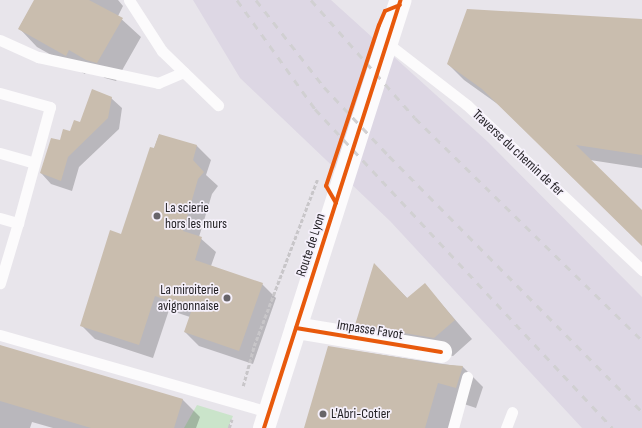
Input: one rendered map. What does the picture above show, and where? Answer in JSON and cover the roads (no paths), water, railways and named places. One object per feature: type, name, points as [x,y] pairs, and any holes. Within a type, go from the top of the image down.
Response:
[{"type":"main road","name":"Route de Lyon","points":[[266,420],[401,0]]},
{"type":"main road","name":"Impasse Favot","points":[[296,328],[441,352]]},
{"type":"lane","points":[[129,0],[162,51],[218,105]]},
{"type":"lane","points":[[0,40],[38,57],[158,83],[184,72]]},
{"type":"lane","name":"Traverse du chemin de fer","points":[[387,43],[467,105],[642,270]]},
{"type":"lane","points":[[0,93],[50,107],[0,283]]},
{"type":"lane","points":[[0,153],[34,163]]},
{"type":"lane","points":[[0,218],[18,222]]},
{"type":"lane","points":[[0,335],[239,403],[266,420]]},
{"type":"lane","points":[[453,428],[467,377]]},
{"type":"lane","points":[[506,428],[512,412]]},
{"type":"railway","points":[[237,0],[315,109],[612,428]]},
{"type":"railway","points":[[256,0],[324,87],[389,156],[642,412]]},
{"type":"railway","points":[[311,0],[415,118],[642,340]]},
{"type":"place","name":"La scierie hors les murs","points":[[157,216]]},
{"type":"place","name":"La miroiterie avignonnaise","points":[[227,298]]},
{"type":"place","name":"L'Abri-Cotier","points":[[323,414]]}]
